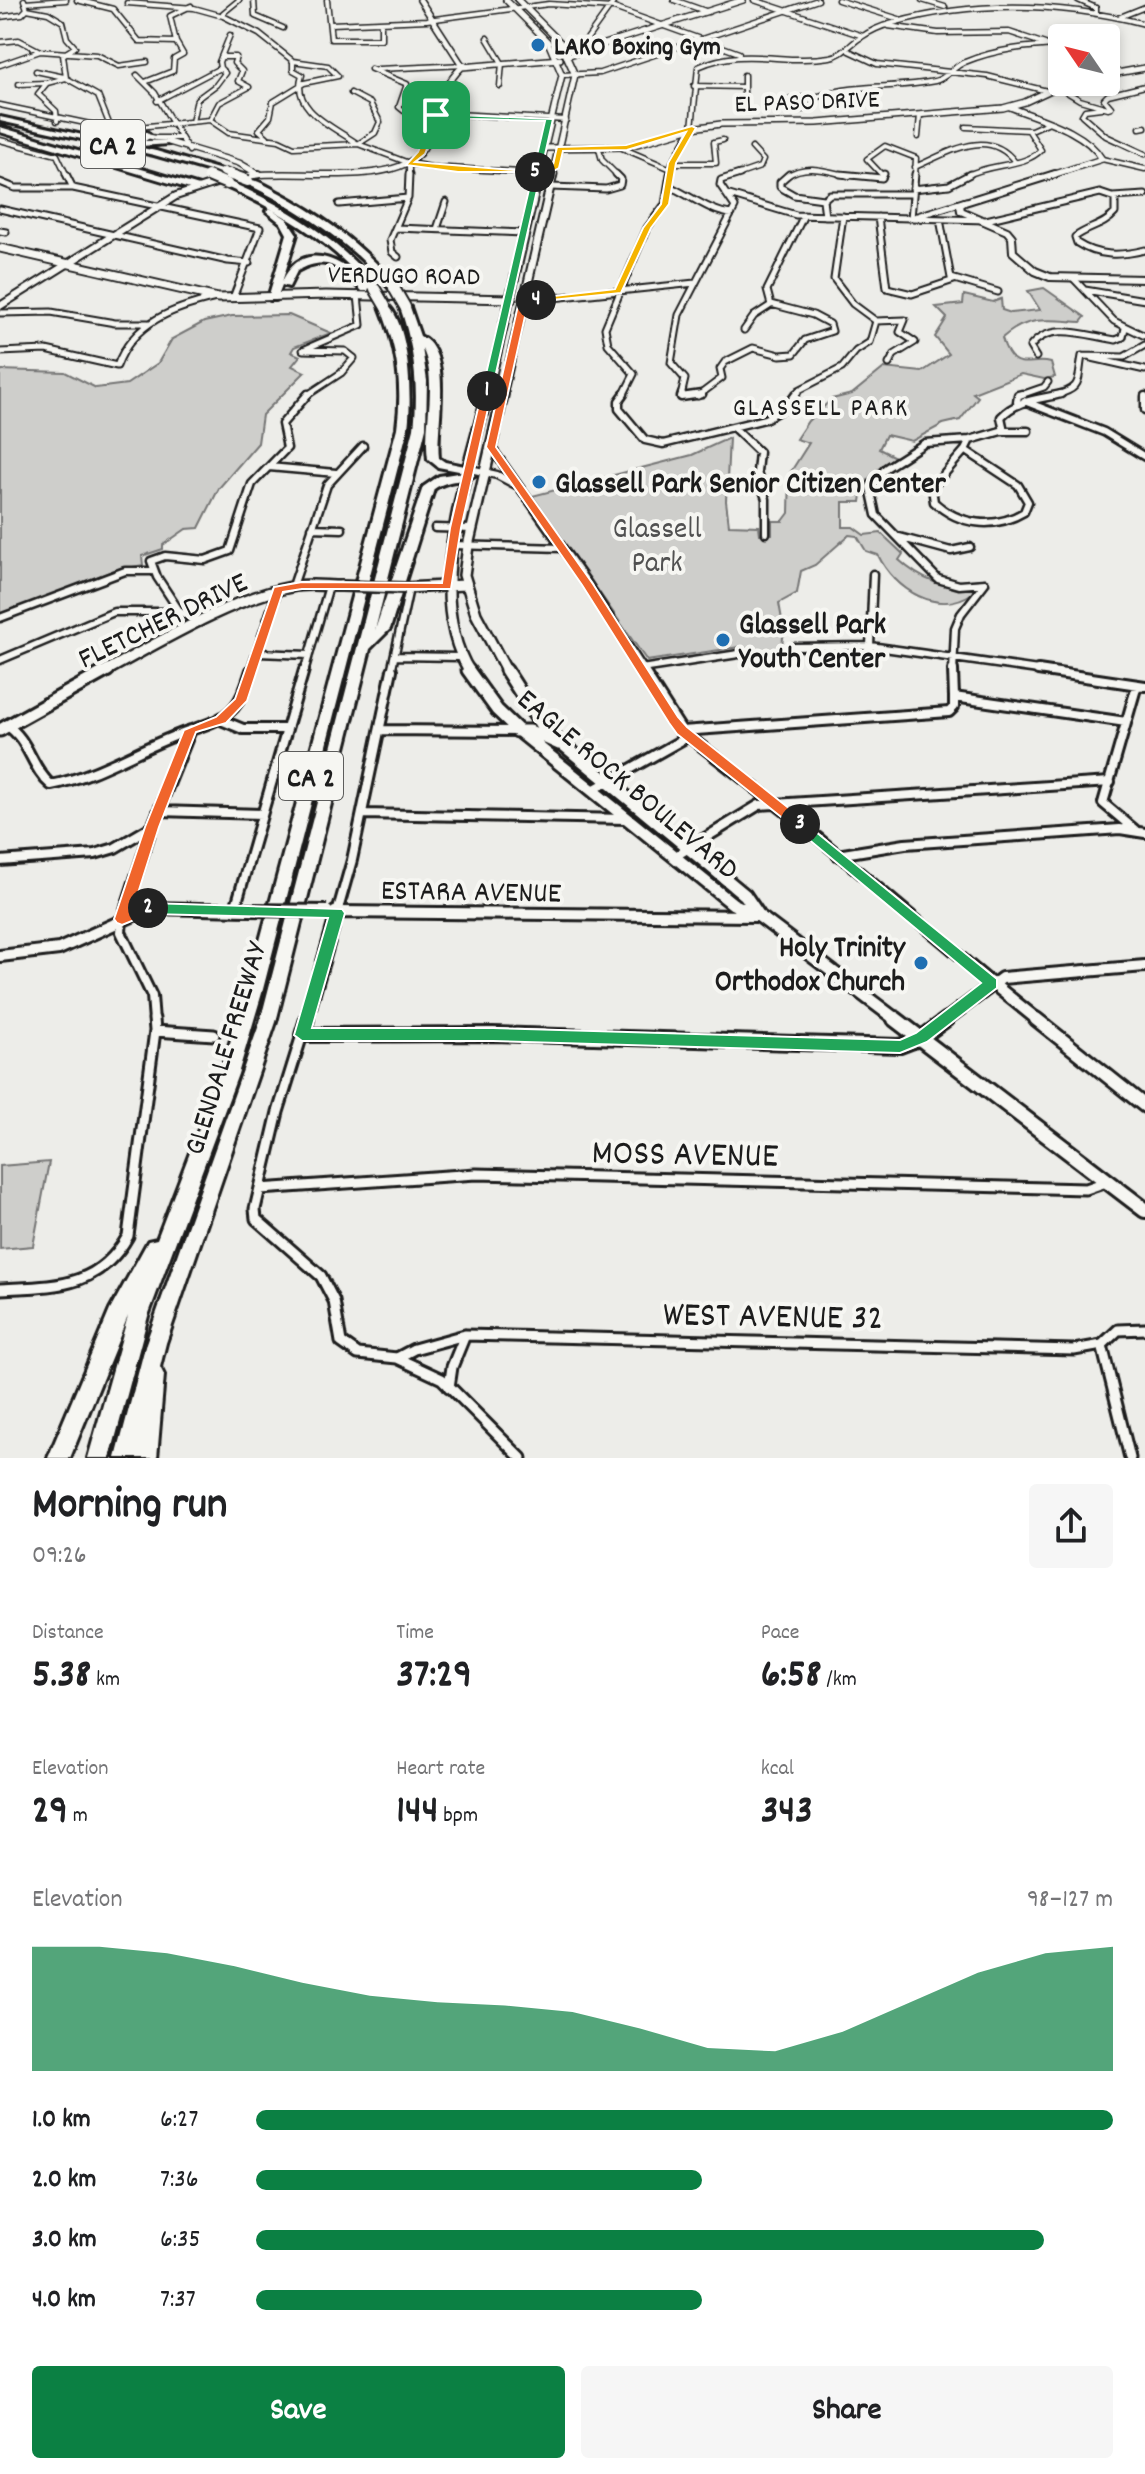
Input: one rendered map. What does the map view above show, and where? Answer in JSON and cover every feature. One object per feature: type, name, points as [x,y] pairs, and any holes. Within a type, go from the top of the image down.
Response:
[{"type":"highway","points":[[0,116],[143,141],[147,137],[144,134]]},
{"type":"highway","name":"GLENDALE FREEWAY","points":[[0,116],[224,172],[248,181],[326,222],[373,262],[394,288],[417,337],[423,397],[420,428],[365,648],[268,1022],[156,1343],[137,1453]]},
{"type":"highway","points":[[0,128],[196,188]]},
{"type":"highway","name":"CA 2","points":[[0,128],[151,159],[208,176],[288,212],[323,235],[348,257],[364,293]]},
{"type":"highway","points":[[127,136],[141,144],[169,142]]},
{"type":"highway","points":[[228,185],[231,190],[278,216],[290,230],[280,296]]},
{"type":"highway","points":[[280,296],[293,269],[319,260],[343,266],[364,293]]},
{"type":"highway","name":"GLENDALE FREEWAY","points":[[99,1458],[138,1316],[174,1212],[229,1074],[254,993],[407,412],[407,393],[396,332],[384,325],[380,306],[364,293]]},
{"type":"highway","points":[[280,296],[296,296]]},
{"type":"highway","points":[[417,337],[427,345],[432,363],[434,459],[442,465],[469,472]]},
{"type":"highway","points":[[365,648],[383,629],[429,487],[443,478],[469,472]]},
{"type":"highway","points":[[62,1452],[117,1317],[174,1212]]},
{"type":"main road","name":"EAGLE ROCK BOULEVARD","points":[[506,0],[550,43],[560,59],[562,75],[455,528],[447,587],[448,614],[459,657],[488,698],[517,731],[733,904],[759,916],[1145,1210]]},
{"type":"main road","name":"EAGLE ROCK BOULEVARD","points":[[518,0],[562,43],[570,55],[575,75],[468,546],[465,585],[488,636],[527,706],[561,744],[745,895],[759,916]]},
{"type":"main road","points":[[560,59],[743,0]]},
{"type":"main road","points":[[550,43],[562,43]]},
{"type":"main road","points":[[538,173],[556,166]]},
{"type":"main road","points":[[538,173],[547,176],[549,195]]},
{"type":"main road","points":[[524,233],[531,237],[532,251],[536,253]]},
{"type":"main road","name":"VERDUGO ROAD","points":[[0,248],[218,298],[364,293],[524,301]]},
{"type":"main road","name":"VERDUGO ROAD","points":[[296,296],[364,293]]},
{"type":"main road","points":[[498,340],[507,342],[505,351],[511,353]]},
{"type":"main road","points":[[293,586],[407,588],[465,585]]},
{"type":"main road","name":"FLETCHER DRIVE","points":[[3,727],[200,622],[278,589],[293,586]]},
{"type":"main road","points":[[527,706],[517,731],[530,731],[546,741],[561,744]]},
{"type":"street","points":[[27,9],[24,1],[66,0]]},
{"type":"street","points":[[77,0],[113,9],[139,41],[176,42]]},
{"type":"street","points":[[223,13],[239,0]]},
{"type":"street","points":[[254,0],[255,16],[283,28]]},
{"type":"street","points":[[327,0],[331,39],[356,42],[381,39],[381,23]]},
{"type":"street","points":[[420,0],[427,20],[464,65]]},
{"type":"street","points":[[562,43],[575,48],[584,43],[615,0]]},
{"type":"street","points":[[674,0],[708,12]]},
{"type":"street","points":[[754,0],[863,36]]},
{"type":"street","points":[[562,75],[600,73],[818,0]]},
{"type":"street","points":[[838,0],[901,20]]},
{"type":"street","points":[[922,0],[947,8]]},
{"type":"street","points":[[1008,0],[1019,6]]},
{"type":"street","points":[[1078,0],[1096,8],[1096,14]]},
{"type":"street","points":[[331,24],[427,20],[551,2],[609,8],[741,53],[819,58],[849,51],[863,36],[886,25],[947,8],[1019,6],[1118,17],[1145,24]]},
{"type":"street","points":[[127,3],[194,5],[223,13],[263,36],[281,56],[328,66],[338,76],[297,86],[271,105],[270,117],[259,130],[269,139]]},
{"type":"street","points":[[145,82],[173,71],[174,59],[183,54],[176,42],[170,16],[194,5]]},
{"type":"street","points":[[1118,17],[1145,7]]},
{"type":"street","points":[[0,21],[22,14],[27,9]]},
{"type":"street","points":[[27,9],[48,13],[62,21],[67,38],[75,47],[62,58],[66,78]]},
{"type":"street","points":[[886,25],[928,33],[999,31],[1027,36],[1046,45]]},
{"type":"street","points":[[192,122],[197,99],[214,89],[223,78],[225,73],[219,62],[230,35]]},
{"type":"street","points":[[487,38],[502,63],[500,86]]},
{"type":"street","points":[[1,41],[23,41],[40,51]]},
{"type":"street","points":[[584,43],[597,46]]},
{"type":"street","points":[[819,96],[810,109],[795,110],[783,105],[790,99],[819,96],[844,88],[933,82],[945,78],[958,65],[1010,50],[1046,45]]},
{"type":"street","points":[[0,65],[40,51],[97,55],[119,66],[147,62]]},
{"type":"street","points":[[849,51],[877,64],[997,78],[1047,91]]},
{"type":"street","points":[[741,53],[698,67],[692,128],[672,166],[665,204],[647,228],[618,291],[605,333],[611,349],[634,374],[618,405],[645,440],[658,444],[765,419],[783,409],[799,390],[842,368],[856,351],[870,342],[876,321]]},
{"type":"street","points":[[210,120],[213,109],[220,102],[249,87],[238,81],[242,71],[234,65],[236,57],[223,57]]},
{"type":"street","points":[[560,59],[371,69],[407,84],[399,107],[402,111],[566,120]]},
{"type":"street","points":[[293,61],[293,70],[302,75],[297,86],[305,107],[358,144],[409,163],[458,170],[538,173]]},
{"type":"street","points":[[0,306],[157,207],[196,188],[258,174],[364,173],[409,163],[421,154],[448,81],[464,65]]},
{"type":"street","points":[[157,101],[220,68]]},
{"type":"street","points":[[1120,72],[1145,68]]},
{"type":"street","points":[[36,71],[66,78],[102,100],[110,126],[108,129]]},
{"type":"street","points":[[137,75],[155,93],[189,151]]},
{"type":"street","points":[[744,75],[744,103]]},
{"type":"street","points":[[19,84],[47,83],[66,78]]},
{"type":"street","points":[[47,83],[39,90],[38,98],[56,111],[57,121]]},
{"type":"street","points":[[694,86],[744,87]]},
{"type":"street","points":[[1145,86],[1108,95],[1104,99],[1111,107],[1085,110],[1082,115],[1106,136],[1145,154]]},
{"type":"street","name":"EL PASO DRIVE","points":[[545,148],[622,148],[692,128],[729,123],[818,127],[1010,106],[1047,91]]},
{"type":"street","points":[[210,120],[229,133],[301,147],[358,144],[375,133],[380,122],[369,101],[351,93]]},
{"type":"street","points":[[1073,96],[1104,107]]},
{"type":"street","points":[[0,105],[127,136],[138,127],[210,120]]},
{"type":"street","points":[[1010,106],[1090,144],[1102,155],[1102,159]]},
{"type":"street","points":[[918,137],[920,115]]},
{"type":"street","points":[[966,127],[1029,130],[1047,123]]},
{"type":"street","points":[[911,218],[913,192],[915,167],[916,158],[894,148],[880,147],[867,159],[884,174],[880,179],[839,176],[803,167],[791,170],[780,182],[780,187],[789,193],[823,199],[838,193],[913,192],[949,185],[982,167],[1031,159],[1040,152],[1041,147],[1029,135],[1029,130]]},
{"type":"street","points":[[144,134],[189,151],[234,162],[258,174]]},
{"type":"street","points":[[169,142],[180,138]]},
{"type":"street","points":[[622,148],[672,166],[716,163],[714,142],[723,140]]},
{"type":"street","points":[[2,142],[52,153],[60,158],[73,188]]},
{"type":"street","points":[[915,167],[976,142],[1001,148],[1013,155],[1015,162]]},
{"type":"street","points":[[752,148],[761,157],[762,164],[753,170],[723,178],[720,185],[735,207],[676,322],[671,363],[685,379],[680,393],[684,398],[694,398],[719,383],[722,364],[750,349],[790,355],[799,351],[805,340],[832,331],[832,326],[820,318],[771,304]]},
{"type":"street","points":[[551,187],[606,189],[620,185],[621,179],[602,160],[599,149]]},
{"type":"street","points":[[911,218],[1102,159],[1145,169]]},
{"type":"street","points":[[398,257],[390,247],[408,198],[409,163]]},
{"type":"street","points":[[0,182],[6,186]]},
{"type":"street","points":[[0,189],[6,186],[73,188],[260,228],[233,298]]},
{"type":"street","points":[[669,186],[702,201],[717,213],[732,214]]},
{"type":"street","points":[[726,194],[734,194],[773,210],[804,215],[979,220],[1062,204],[1088,194],[1113,197],[1145,195]]},
{"type":"street","points":[[1113,197],[1116,200],[1113,217],[1078,233],[1075,237],[1077,243],[1088,250],[1106,254],[1145,250]]},
{"type":"street","points":[[339,204],[408,198]]},
{"type":"street","points":[[823,199],[825,216]]},
{"type":"street","points":[[968,200],[960,205],[961,211],[1007,231],[1013,252],[1039,274],[1074,279],[1145,279]]},
{"type":"street","points":[[522,201],[532,201]]},
{"type":"street","points":[[437,229],[446,202]]},
{"type":"street","points":[[0,209],[228,261],[249,263]]},
{"type":"street","points":[[771,304],[767,292],[804,215]]},
{"type":"street","points":[[843,216],[834,279],[853,304],[876,321],[905,320],[900,332],[915,342],[894,355],[889,364]]},
{"type":"street","points":[[878,217],[884,286],[890,291],[909,295],[954,280]]},
{"type":"street","points":[[940,219],[950,276],[954,280],[998,292]]},
{"type":"street","points":[[396,228],[524,233]]},
{"type":"street","points":[[1074,279],[1125,328],[1145,336]]},
{"type":"street","points":[[524,301],[695,283]]},
{"type":"street","points":[[1085,290],[1145,300]]},
{"type":"street","points":[[180,612],[151,561],[161,554],[198,562],[214,560],[230,551],[252,484],[287,448],[282,424],[311,390],[341,373],[354,358],[345,351],[309,352],[303,348],[361,325],[364,293]]},
{"type":"street","points":[[0,352],[56,351],[117,366],[126,344],[148,323],[179,309],[218,298]]},
{"type":"street","points":[[744,330],[751,318],[771,304]]},
{"type":"street","points":[[0,313],[51,312],[115,323],[148,323]]},
{"type":"street","points":[[1036,357],[1030,347],[1042,335],[1068,332],[1116,340],[1123,337],[1125,328]]},
{"type":"street","points":[[1082,356],[1130,357],[1145,345]]},
{"type":"street","points":[[1082,356],[1145,370]]},
{"type":"street","points":[[1004,431],[1001,417],[1020,402],[1060,394],[1075,387],[1080,379],[1082,356]]},
{"type":"street","points":[[1020,402],[1018,395],[1044,387],[1048,382]]},
{"type":"street","points":[[1145,396],[1145,410]]},
{"type":"street","points":[[1020,402],[1104,432],[1145,457]]},
{"type":"street","points":[[734,428],[759,452],[757,472],[766,499],[766,533]]},
{"type":"street","points":[[593,790],[686,733],[949,712],[954,707],[953,638],[958,619],[984,590],[985,583],[959,585],[938,579],[873,510],[870,487],[886,468],[925,443],[970,440],[1004,431],[1028,431]]},
{"type":"street","points":[[965,450],[977,463],[1007,478],[1024,493],[1027,507],[1013,518],[971,521],[950,515],[934,502],[931,492],[934,484],[965,450],[970,440]]},
{"type":"street","name":"FLETCHER DRIVE","points":[[293,586],[327,485],[363,446]]},
{"type":"street","points":[[491,447],[686,733],[1145,1106]]},
{"type":"street","points":[[269,467],[336,473]]},
{"type":"street","points":[[469,472],[503,477],[517,486]]},
{"type":"street","points":[[312,528],[342,529]]},
{"type":"street","points":[[435,528],[472,529]]},
{"type":"street","points":[[898,537],[951,551],[970,547]]},
{"type":"street","points":[[452,545],[562,548]]},
{"type":"street","points":[[0,618],[125,571],[154,571]]},
{"type":"street","points":[[870,646],[873,574]]},
{"type":"street","points":[[235,909],[329,586]]},
{"type":"street","points":[[407,588],[362,814],[278,1112],[256,1219],[321,1276],[334,1301],[341,1342],[358,1354],[397,1358],[442,1379],[521,1458]]},
{"type":"street","points":[[3,727],[46,782],[58,785],[160,740],[221,720],[241,701],[278,589]]},
{"type":"street","points":[[0,660],[114,612],[180,612],[200,622]]},
{"type":"street","points":[[793,647],[870,646],[1141,686],[1126,722],[1103,803],[1135,830]]},
{"type":"street","points":[[258,653],[309,655]]},
{"type":"street","points":[[641,669],[745,653]]},
{"type":"street","points":[[395,656],[459,657]]},
{"type":"street","points":[[954,697],[1126,722]]},
{"type":"street","points":[[221,720],[243,729],[287,729]]},
{"type":"street","points":[[0,1289],[89,1278],[106,1270],[120,1256],[128,1236],[155,1031],[152,996],[121,932],[122,919],[152,827],[191,730]]},
{"type":"street","points":[[380,730],[517,731]]},
{"type":"street","points":[[674,857],[759,805],[1110,782]]},
{"type":"street","points":[[159,811],[262,814]]},
{"type":"street","points":[[362,814],[628,819]]},
{"type":"street","points":[[0,861],[95,854],[115,848],[152,827]]},
{"type":"street","points":[[837,855],[904,844],[1135,830],[1145,833]]},
{"type":"street","name":"ESTARA AVENUE","points":[[0,956],[59,949],[150,908],[759,916]]},
{"type":"street","points":[[302,1035],[493,1034],[900,1046],[921,1038],[992,983],[1008,976],[1145,966]]},
{"type":"street","points":[[155,1031],[214,1035]]},
{"type":"street","name":"MOSS AVENUE","points":[[260,1189],[476,1174],[1086,1189],[1108,1182]]},
{"type":"street","name":"WEST AVENUE 32","points":[[397,1358],[414,1349],[465,1335],[1074,1350],[1102,1345],[1118,1330],[1145,1329]]},
{"type":"street","points":[[449,1387],[452,1367],[465,1335]]},
{"type":"street","points":[[1102,1345],[1130,1458]]},
{"type":"green space","name":"Glassell Park","points":[[1044,288],[1085,317],[1081,322],[1030,322],[1002,338],[1011,357],[1022,362],[1051,363],[1055,377],[1044,379],[1021,374],[973,393],[978,397],[960,420],[943,424],[912,441],[886,435],[879,449],[895,457],[868,481],[861,502],[843,502],[843,527],[853,527],[864,535],[881,533],[903,554],[899,560],[924,578],[972,588],[974,592],[960,599],[932,601],[918,596],[895,579],[878,555],[866,551],[857,536],[849,535],[815,565],[801,571],[797,593],[779,603],[784,631],[781,652],[756,655],[739,647],[647,661],[532,496],[692,455],[729,438],[726,501],[729,525],[759,526],[760,534],[772,534],[772,521],[783,521],[789,513],[790,473],[809,443],[796,439],[808,421],[832,399],[852,394],[884,368],[922,372],[949,354],[935,337],[947,318],[936,307],[963,304],[964,295],[993,302],[1001,299],[1002,310],[1011,313],[1040,310],[1028,291]]},
{"type":"green space","points":[[289,315],[331,333],[294,347],[291,352],[300,356],[292,366],[305,372],[262,415],[258,443],[219,488],[199,528],[186,529],[163,545],[163,549],[142,556],[143,565],[112,571],[0,616],[0,370],[65,372],[96,388],[127,384],[158,363],[172,339],[204,322],[232,316]]},
{"type":"green space","points":[[49,1162],[33,1246],[0,1249],[0,1166]]},
{"type":"place","name":"LAKO Boxing Gym","points":[[538,45]]},
{"type":"place","name":"Glassell Park Senior Citizen Center","points":[[539,482]]},
{"type":"place","name":"Glassell Park Youth Center","points":[[723,640]]},
{"type":"place","name":"Holy Trinity Orthodox Church","points":[[921,963]]},
{"type":"district","name":"GLASSELL PARK","points":[[821,406]]},
{"type":"route","points":[[436,115],[421,154],[409,163],[458,170],[538,173],[556,166],[560,148],[627,147],[692,128],[672,163],[665,204],[647,228],[618,291],[524,301],[491,447],[588,584],[682,731],[810,831],[992,983],[921,1038],[900,1046],[493,1034],[302,1035],[337,913],[150,908],[122,919],[152,827],[191,730],[221,720],[241,701],[278,589],[302,585],[447,587],[455,528],[503,320],[538,173],[545,148],[550,119],[436,115]]}]
